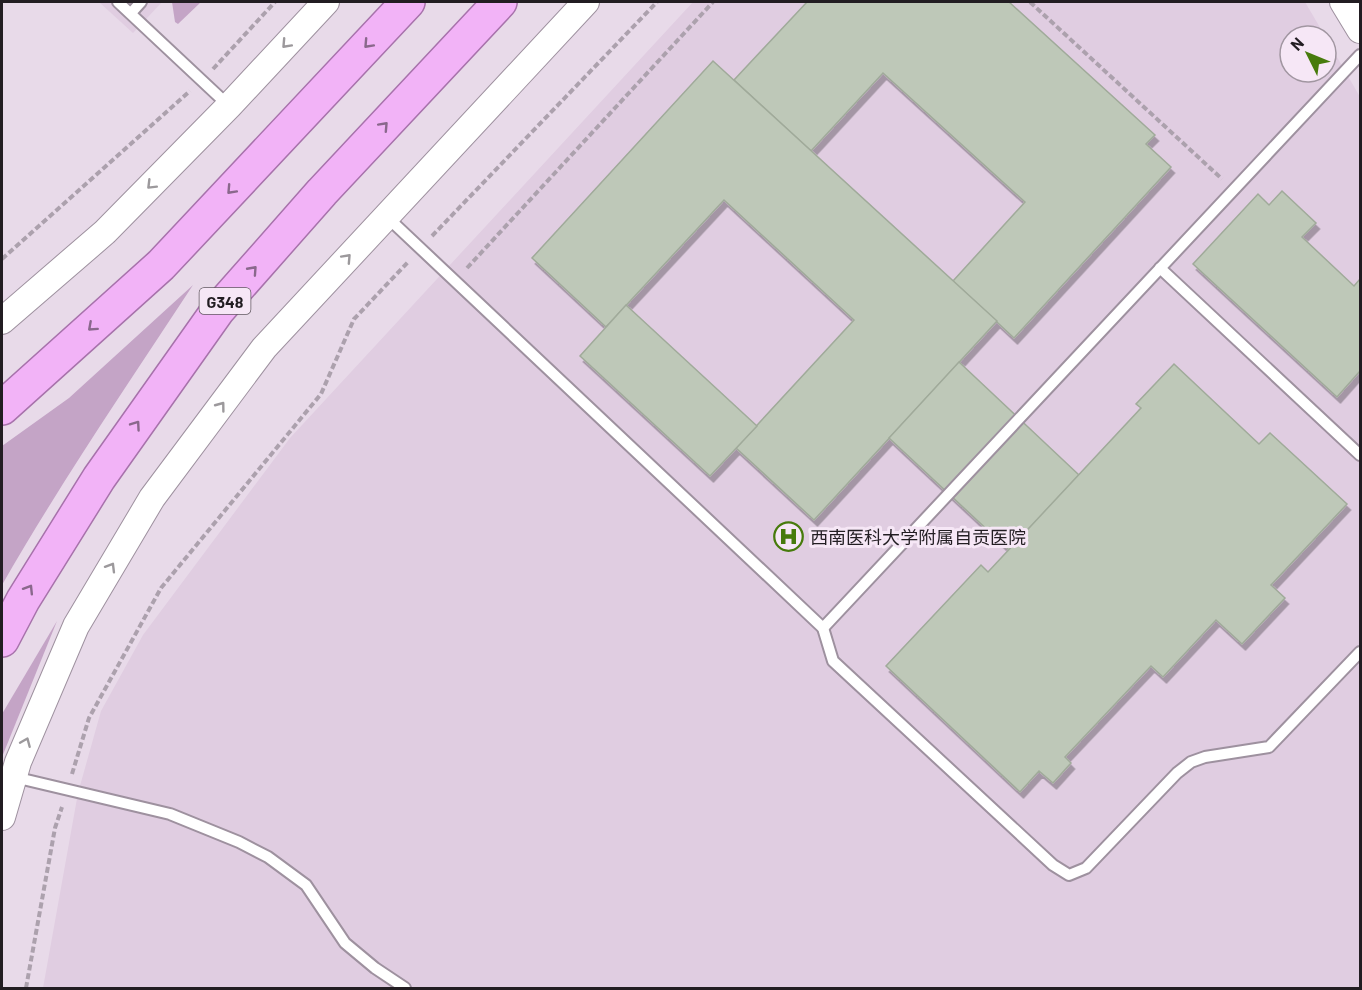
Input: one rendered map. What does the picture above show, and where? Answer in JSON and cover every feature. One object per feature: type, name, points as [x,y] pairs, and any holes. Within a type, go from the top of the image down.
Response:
[{"type":"highway","points":[[2,408],[161,265],[408,2]]},
{"type":"highway","name":"G348","points":[[2,640],[23,600],[99,478],[218,310],[322,192],[500,2]]},
{"type":"street","points":[[2,321],[105,232],[229,106],[326,2]]},
{"type":"street","points":[[2,817],[18,762],[76,626],[152,498],[264,348],[586,2]]},
{"type":"street","points":[[1344,2],[1360,30]]},
{"type":"lane","points":[[118,2],[229,106]]},
{"type":"lane","points":[[131,13],[141,2]]},
{"type":"lane","points":[[823,628],[1360,55]]},
{"type":"lane","points":[[386,216],[823,628],[833,661],[1053,865],[1069,875],[1086,868],[1177,773],[1191,762],[1205,757],[1269,747],[1360,652]]},
{"type":"lane","points":[[1160,268],[1360,456]]},
{"type":"lane","points":[[14,777],[170,814],[239,842],[267,857],[306,885],[345,943],[375,968],[405,988]]},
{"type":"path","points":[[2,258],[202,81],[275,2]]},
{"type":"path","points":[[69,784],[89,718],[161,588],[321,394],[354,319],[657,2]]},
{"type":"path","points":[[455,281],[712,2]]},
{"type":"path","points":[[1030,2],[1233,190]]},
{"type":"path","points":[[26,988],[55,828],[62,806]]},
{"type":"shaded area","points":[[99,2],[162,2],[133,33]]},
{"type":"shaded area","points":[[172,2],[201,2],[178,24],[175,22]]},
{"type":"shaded area","name":"西南医科大学附属自贡医院","points":[[693,2],[1305,2],[1318,24],[1278,24],[1278,84],[1338,84],[1338,59],[1360,97],[1360,988],[43,988],[78,793],[101,711],[143,635],[290,438]]},
{"type":"shaded area","points":[[193,285],[71,471],[2,585],[2,446],[69,398]]},
{"type":"shaded area","points":[[57,621],[2,757],[2,714]]},
{"type":"building","points":[[807,2],[1009,2],[1155,135],[1146,144],[1171,167],[1014,338],[953,281],[1025,202],[883,73],[811,151],[734,80]]},
{"type":"building","points":[[713,61],[997,321],[814,520],[736,448],[854,320],[724,200],[606,327],[532,258]]},
{"type":"building","points":[[1282,191],[1316,223],[1302,237],[1354,286],[1360,279],[1360,371],[1337,397],[1193,264],[1258,194],[1269,205]]},
{"type":"building","points":[[626,305],[757,426],[710,476],[580,356]]},
{"type":"building","points":[[959,362],[1079,475],[1009,550],[889,438]]},
{"type":"building","points":[[1174,364],[1259,444],[1270,433],[1347,504],[1271,585],[1285,598],[1242,644],[1216,620],[1163,677],[1151,666],[1065,757],[1071,763],[1053,783],[1039,771],[1020,792],[886,666],[981,565],[988,572],[1141,408],[1136,404]]},
{"type":"place","name":"西南医科大学附属自贡医院","points":[[789,537]]}]
